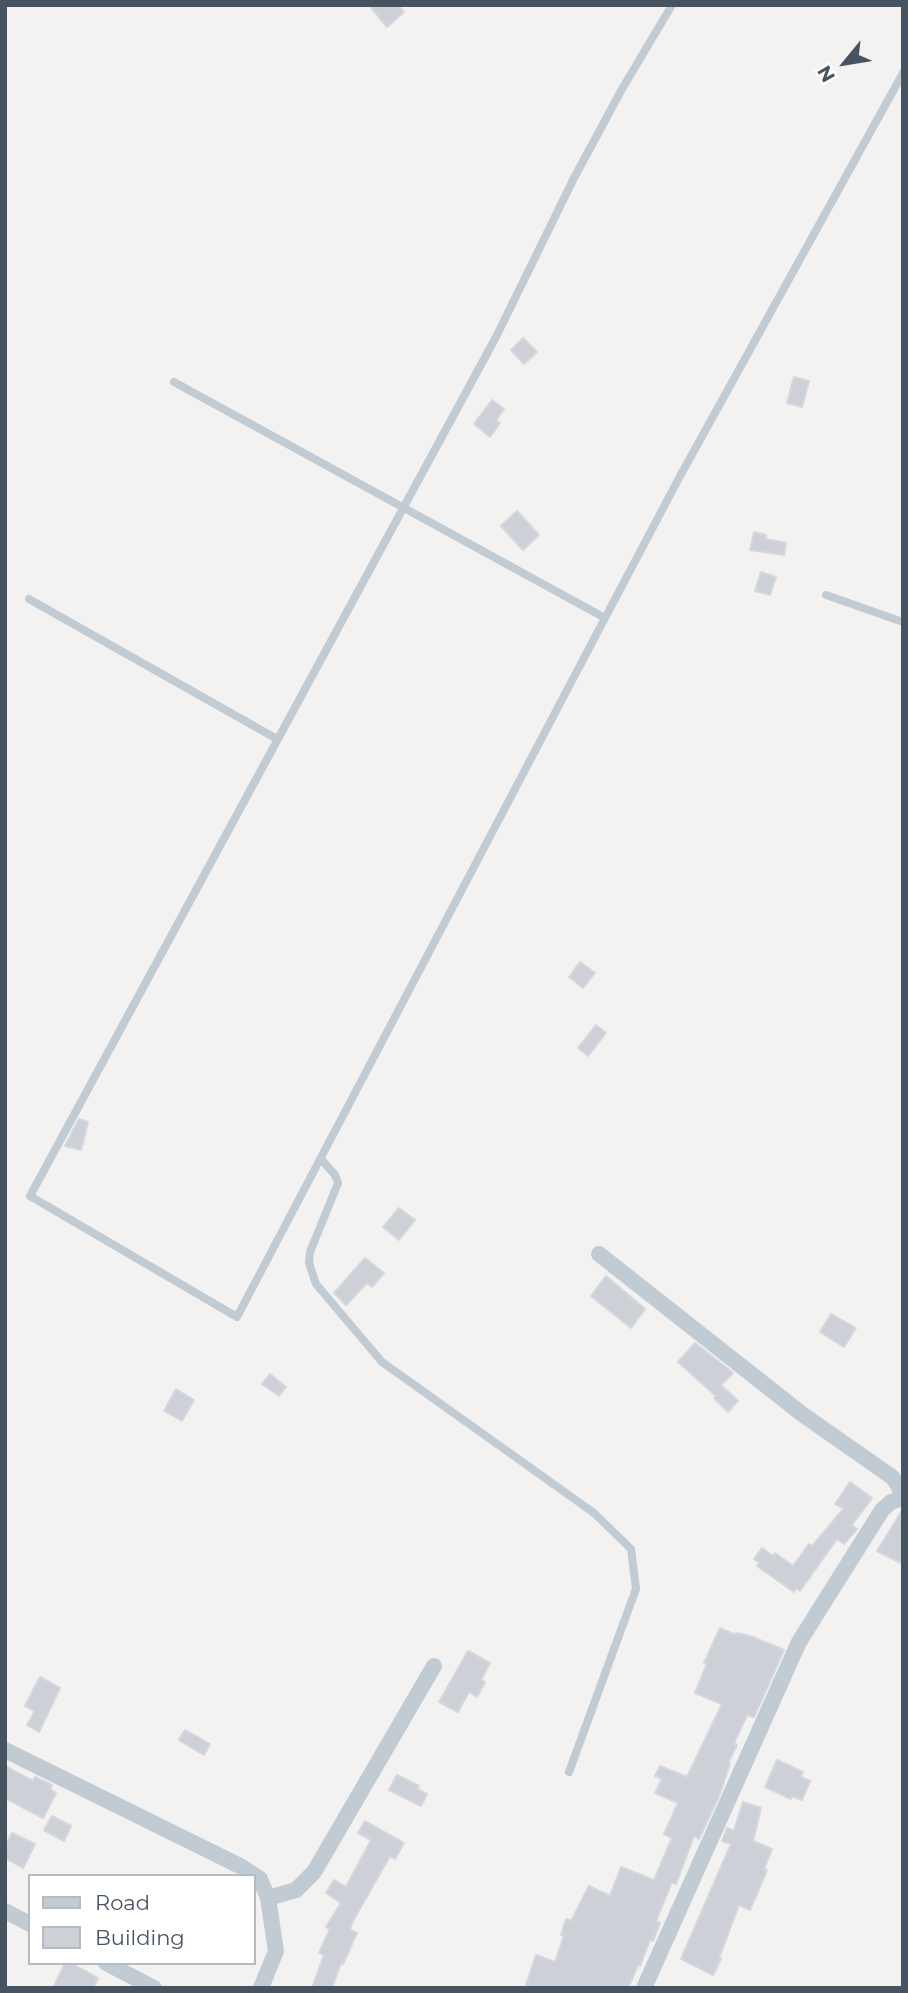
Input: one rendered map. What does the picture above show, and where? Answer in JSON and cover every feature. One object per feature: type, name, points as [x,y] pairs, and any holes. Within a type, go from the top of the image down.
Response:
[{"type":"street","points":[[599,1254],[802,1414],[892,1477],[903,1498],[891,1502],[882,1510],[799,1642],[644,1988]]},
{"type":"street","points":[[268,1898],[296,1890],[314,1872],[434,1666]]},
{"type":"street","points":[[5,1750],[252,1874]]},
{"type":"street","points":[[256,1876],[260,1879],[268,1898],[276,1951],[261,1988]]},
{"type":"street","points":[[5,1911],[28,1923]]},
{"type":"street","points":[[110,1965],[154,1988]]},
{"type":"lane","points":[[672,5],[622,89],[574,178],[496,337],[30,1196],[237,1317],[686,465],[903,73]]},
{"type":"lane","points":[[174,382],[605,618]]},
{"type":"lane","points":[[826,595],[903,622]]},
{"type":"lane","points":[[29,599],[277,740]]},
{"type":"lane","points":[[321,1159],[335,1175],[338,1183],[310,1252],[309,1263],[316,1284],[382,1362],[594,1513],[631,1549],[636,1589],[569,1772]]},
{"type":"building","points":[[369,5],[398,5],[404,12],[387,27]]},
{"type":"building","points":[[523,338],[537,352],[524,364],[511,350]]},
{"type":"building","points":[[794,377],[809,381],[802,407],[787,403]]},
{"type":"building","points":[[492,400],[504,409],[496,420],[500,423],[490,437],[474,424]]},
{"type":"building","points":[[517,511],[539,535],[523,550],[501,526]]},
{"type":"building","points":[[754,532],[766,535],[765,539],[786,543],[784,555],[750,550]]},
{"type":"building","points":[[761,572],[776,577],[770,595],[755,591]]},
{"type":"building","points":[[580,962],[595,973],[583,988],[569,977]]},
{"type":"building","points":[[596,1025],[606,1033],[588,1056],[578,1048]]},
{"type":"building","points":[[79,1119],[88,1122],[81,1150],[65,1146]]},
{"type":"building","points":[[399,1208],[415,1220],[399,1240],[383,1227]]},
{"type":"building","points":[[365,1258],[384,1273],[372,1287],[367,1283],[346,1305],[334,1293]]},
{"type":"building","points":[[606,1276],[645,1309],[631,1328],[591,1296]]},
{"type":"building","points":[[831,1314],[856,1328],[844,1347],[820,1332]]},
{"type":"building","points":[[695,1343],[733,1373],[721,1385],[738,1401],[728,1412],[714,1398],[716,1396],[678,1362]]},
{"type":"building","points":[[270,1374],[286,1387],[279,1396],[262,1384]]},
{"type":"building","points":[[176,1389],[194,1400],[182,1421],[164,1411]]},
{"type":"building","points":[[850,1482],[872,1498],[852,1525],[857,1529],[844,1544],[837,1539],[800,1591],[796,1588],[794,1592],[757,1566],[760,1563],[754,1559],[762,1548],[773,1556],[775,1553],[793,1566],[809,1544],[812,1546],[844,1508],[835,1504]]},
{"type":"building","points":[[903,1509],[903,1564],[877,1551]]},
{"type":"building","points":[[720,1628],[735,1635],[750,1636],[784,1650],[754,1717],[747,1715],[734,1743],[737,1745],[728,1763],[730,1764],[719,1796],[699,1839],[694,1836],[676,1884],[672,1882],[656,1921],[660,1923],[640,1966],[638,1965],[628,1988],[525,1988],[536,1955],[555,1962],[564,1936],[561,1935],[566,1919],[571,1921],[589,1886],[610,1896],[621,1867],[654,1880],[672,1838],[664,1834],[678,1803],[655,1793],[662,1779],[655,1776],[660,1766],[687,1777],[722,1704],[695,1693],[707,1664],[704,1663]]},
{"type":"building","points":[[468,1651],[490,1663],[481,1680],[485,1682],[477,1697],[469,1692],[458,1712],[439,1702]]},
{"type":"building","points":[[40,1677],[60,1688],[39,1732],[27,1725],[35,1711],[25,1706]]},
{"type":"building","points":[[185,1730],[210,1744],[204,1755],[179,1740]]},
{"type":"building","points":[[777,1760],[803,1772],[801,1777],[810,1781],[802,1800],[792,1796],[791,1799],[765,1787]]},
{"type":"building","points":[[5,1766],[33,1781],[35,1777],[52,1785],[50,1789],[56,1793],[43,1818],[5,1798]]},
{"type":"building","points":[[397,1775],[419,1786],[417,1789],[427,1794],[421,1806],[389,1790]]},
{"type":"building","points":[[743,1802],[761,1808],[753,1841],[772,1849],[764,1869],[767,1870],[750,1910],[739,1905],[713,1975],[681,1959],[731,1844],[722,1841],[727,1828],[734,1831]]},
{"type":"building","points":[[52,1816],[71,1826],[64,1841],[44,1830]]},
{"type":"building","points":[[365,1821],[404,1843],[395,1859],[390,1856],[353,1921],[350,1929],[357,1933],[343,1964],[341,1963],[332,1988],[312,1988],[324,1955],[319,1953],[330,1929],[326,1927],[341,1903],[326,1893],[334,1880],[346,1887],[371,1840],[358,1833]]},
{"type":"building","points":[[12,1833],[35,1844],[23,1868],[5,1858],[5,1847]]},
{"type":"building","points":[[64,1965],[75,1965],[98,1978],[93,1988],[53,1988]]}]
